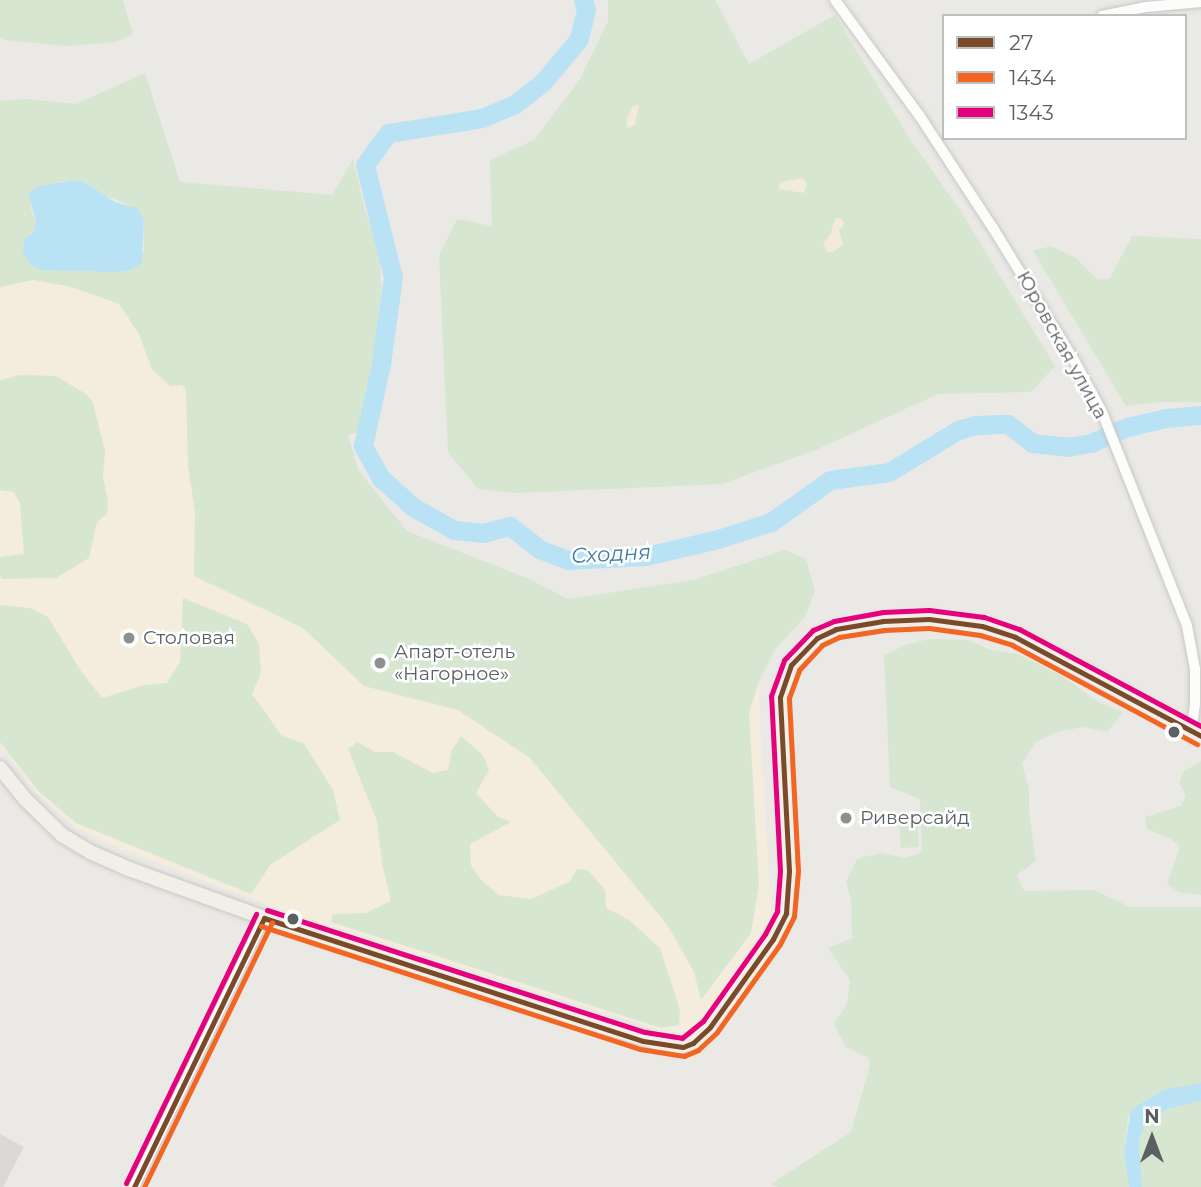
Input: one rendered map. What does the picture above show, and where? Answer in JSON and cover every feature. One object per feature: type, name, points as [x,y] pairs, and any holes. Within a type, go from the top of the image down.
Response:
[{"type":"main road","points":[[0,768],[47,821],[90,852],[264,918],[643,1041],[683,1047],[693,1043],[710,1027],[774,939],[786,913],[790,885],[780,697],[791,665],[817,638],[836,629],[883,621],[929,619],[982,625],[1015,637],[1088,674],[1196,734]]},
{"type":"street","name":"Юровская улица","points":[[835,0],[993,228],[1075,362],[1102,412],[1187,626],[1195,669],[1196,734]]},
{"type":"street","points":[[1112,14],[1146,7],[1201,2]]},
{"type":"street","points":[[134,1187],[264,918]]},
{"type":"shaded area","name":"Апарт-отель «Нагорное»","points":[[0,274],[132,283],[167,341],[192,407],[453,600],[761,624],[759,704],[771,917],[726,987],[697,1024],[684,1034],[669,1033],[281,910],[105,842],[74,826],[37,793],[0,745]]},
{"type":"shaded area","points":[[0,1134],[24,1147],[3,1187],[0,1187]]},
{"type":"green space","points":[[0,0],[123,0],[133,34],[116,42],[67,46],[5,40],[0,37]]},
{"type":"green space","points":[[608,0],[715,0],[749,64],[835,15],[910,139],[960,210],[1055,366],[1031,392],[938,394],[818,449],[722,484],[516,493],[478,489],[448,452],[439,256],[457,219],[492,226],[490,160],[534,140],[579,81],[608,21]]},
{"type":"green space","points":[[145,73],[180,182],[332,195],[353,159],[365,210],[379,248],[382,297],[377,357],[361,432],[348,434],[358,470],[407,531],[529,579],[568,599],[694,580],[785,550],[806,559],[815,591],[805,617],[776,648],[759,681],[749,713],[759,884],[751,933],[701,1000],[694,972],[668,926],[530,758],[458,710],[364,686],[303,628],[194,576],[195,512],[188,466],[186,390],[182,385],[170,386],[152,369],[139,334],[119,304],[72,287],[33,280],[0,287],[0,101],[26,99],[76,104]],"holes":[[[60,181],[84,182],[93,191],[127,204],[144,220],[144,252],[93,271],[80,270],[24,240],[34,232],[36,220],[30,207],[37,187],[49,187]]]},
{"type":"green space","points":[[1132,236],[1201,239],[1201,402],[1161,402],[1126,406],[1033,251],[1051,246],[1076,258],[1098,280],[1110,278]]},
{"type":"green space","points":[[20,375],[56,376],[86,394],[93,403],[105,451],[103,476],[108,501],[107,514],[97,522],[89,558],[56,578],[2,579],[0,576],[0,557],[24,554],[20,504],[14,492],[0,490],[0,380]]},
{"type":"green space","points":[[183,598],[247,624],[259,644],[261,673],[252,694],[281,735],[304,744],[333,790],[340,820],[271,864],[251,894],[76,823],[38,791],[0,742],[0,605],[30,608],[48,617],[81,671],[102,698],[145,685],[167,683],[180,662]]},
{"type":"green space","points":[[929,639],[968,640],[991,650],[1018,654],[1062,676],[1100,703],[1123,712],[1107,732],[1083,727],[1057,732],[1035,743],[1022,764],[1029,788],[1029,812],[1036,861],[1017,875],[1024,891],[1094,890],[1130,907],[1201,907],[1201,1083],[1128,1116],[1124,1152],[1129,1187],[779,1187],[771,1184],[851,1132],[870,1065],[868,1058],[846,1047],[834,1024],[847,1004],[850,980],[828,948],[852,938],[851,899],[846,882],[857,859],[880,853],[905,858],[922,852],[920,799],[890,787],[884,656],[905,645]]},
{"type":"green space","points":[[461,736],[483,755],[489,770],[476,793],[498,817],[511,822],[470,844],[471,865],[481,880],[499,895],[531,899],[569,882],[577,869],[588,870],[605,890],[606,908],[629,920],[660,948],[680,1010],[679,1025],[661,1028],[331,922],[333,914],[366,913],[391,901],[382,863],[377,821],[348,749],[357,742],[375,752],[393,752],[433,773],[448,770],[452,750]]},
{"type":"green space","points":[[1201,761],[1201,895],[1178,892],[1167,883],[1180,847],[1171,839],[1147,829],[1145,817],[1181,806],[1186,795],[1179,784],[1183,772]]},
{"type":"green space","points":[[917,812],[919,847],[901,848],[899,813]]},
{"type":"green space","points":[[1201,1101],[1201,1187],[1142,1187],[1139,1142],[1144,1127],[1167,1109]]},
{"type":"sand","points":[[639,105],[635,125],[628,128],[626,119],[633,106]]},
{"type":"sand","points":[[802,178],[807,183],[804,193],[778,189],[781,182]]},
{"type":"sand","points":[[835,218],[841,218],[844,224],[839,231],[843,244],[833,252],[827,252],[823,244],[831,233]]},
{"type":"water","points":[[72,180],[84,182],[115,202],[138,209],[144,220],[142,263],[131,270],[119,272],[41,270],[29,263],[23,253],[24,240],[34,232],[36,220],[28,195],[37,187]]},
{"type":"water","points":[[1201,1083],[1201,1101],[1167,1109],[1144,1127],[1139,1142],[1142,1187],[1129,1187],[1124,1152],[1131,1110],[1163,1090]]},
{"type":"waterway","name":"Сходня","points":[[583,0],[586,10],[579,39],[543,82],[515,104],[482,118],[388,133],[365,165],[393,277],[381,364],[363,446],[381,478],[413,507],[454,530],[483,533],[510,526],[539,549],[568,560],[646,556],[718,539],[771,522],[830,480],[889,472],[958,430],[975,425],[1008,424],[1032,443],[1068,447],[1091,443],[1127,427],[1166,418],[1201,415]]},
{"type":"transit line","name":"1343","points":[[267,910],[645,1032],[682,1038],[703,1021],[765,934],[777,911],[780,871],[771,696],[784,660],[813,630],[834,621],[883,612],[929,610],[984,617],[1019,629],[1201,726]]},
{"type":"transit line","name":"27","points":[[264,918],[643,1041],[683,1047],[693,1043],[710,1027],[773,939],[786,913],[789,871],[780,697],[791,665],[817,638],[836,629],[883,621],[929,619],[982,626],[1015,637],[1201,736]]},
{"type":"transit line","name":"1434","points":[[261,926],[640,1049],[684,1056],[698,1050],[717,1032],[780,944],[794,916],[798,871],[789,698],[799,670],[822,645],[839,637],[884,630],[929,628],[980,635],[1012,645],[1197,744]]},
{"type":"transit line","name":"1343","points":[[126,1183],[256,914]]},
{"type":"transit line","name":"27","points":[[134,1187],[264,918]]},
{"type":"transit line","name":"1434","points":[[144,1187],[272,922]]},
{"type":"place","name":"Столовая","points":[[129,638]]},
{"type":"place","name":"Апарт-отель «Нагорное»","points":[[380,663]]},
{"type":"place","name":"Риверсайд","points":[[846,818]]}]
